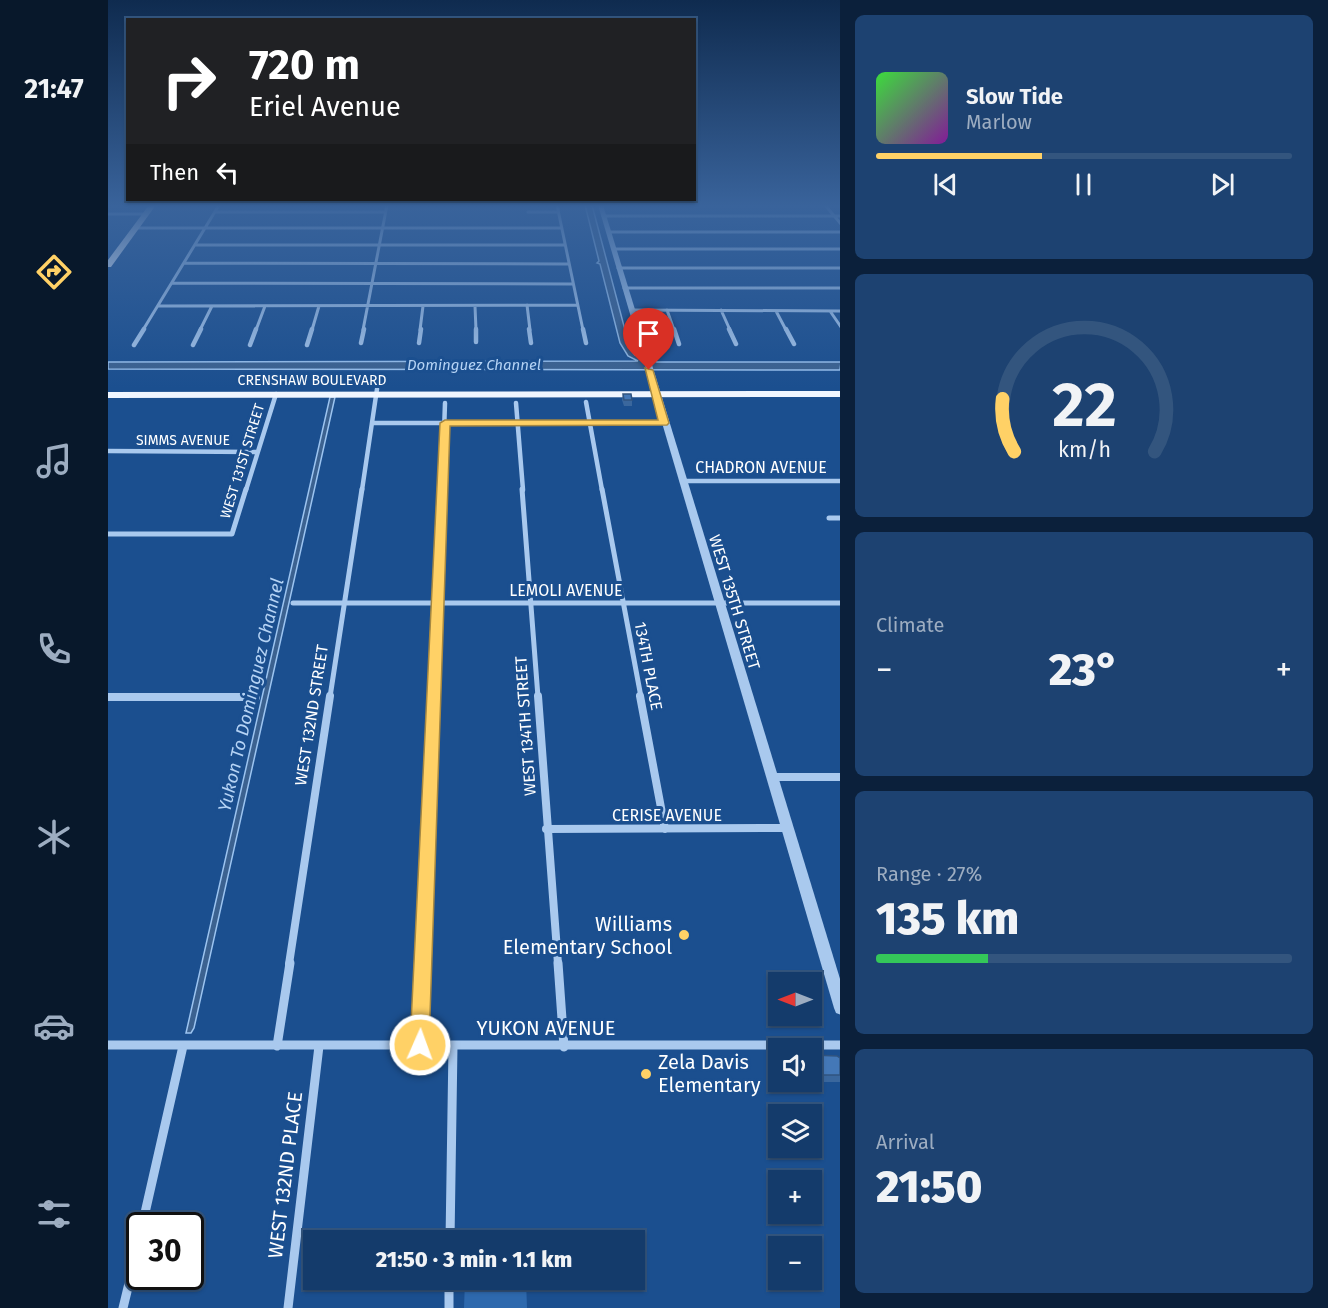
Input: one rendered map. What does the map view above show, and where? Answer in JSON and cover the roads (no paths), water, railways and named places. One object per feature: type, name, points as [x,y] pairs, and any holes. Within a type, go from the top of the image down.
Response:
[{"type":"main road","name":"CRENSHAW BOULEVARD","points":[[108,388],[277,391],[737,391],[840,388]]},
{"type":"main road","name":"CRENSHAW BOULEVARD","points":[[108,394],[277,391]]},
{"type":"main road","name":"CRENSHAW BOULEVARD","points":[[737,391],[840,394]]},
{"type":"street","points":[[134,345],[182,266]]},
{"type":"street","points":[[361,343],[375,266]]},
{"type":"street","points":[[569,266],[586,343]]},
{"type":"street","points":[[618,268],[840,268]]},
{"type":"street","name":"WEST 135TH STREET","points":[[618,268],[840,1008]]},
{"type":"street","points":[[172,283],[573,284]]},
{"type":"street","points":[[624,288],[840,288]]},
{"type":"street","points":[[158,306],[577,305]]},
{"type":"street","points":[[193,345],[212,306]]},
{"type":"street","points":[[250,345],[265,306]]},
{"type":"street","points":[[307,345],[319,306]]},
{"type":"street","points":[[419,343],[423,306]]},
{"type":"street","points":[[474,306],[476,342]]},
{"type":"street","points":[[527,306],[531,343]]},
{"type":"street","points":[[631,310],[840,311]]},
{"type":"street","points":[[667,310],[679,344]]},
{"type":"street","points":[[721,310],[736,344]]},
{"type":"street","points":[[776,311],[794,344]]},
{"type":"street","points":[[830,311],[840,327]]},
{"type":"street","name":"WEST 131ST STREET","points":[[108,534],[232,534],[277,391]]},
{"type":"street","name":"WEST 132ND STREET","points":[[277,1046],[376,391]]},
{"type":"street","name":"134TH PLACE","points":[[586,402],[665,829]]},
{"type":"street","points":[[420,1045],[445,403]]},
{"type":"street","name":"WEST 134TH STREET","points":[[516,403],[564,1047]]},
{"type":"street","points":[[372,423],[664,423]]},
{"type":"street","name":"SIMMS AVENUE","points":[[108,451],[257,452]]},
{"type":"street","name":"CHADRON AVENUE","points":[[682,481],[840,481]]},
{"type":"street","points":[[829,518],[840,518]]},
{"type":"street","name":"LEMOLI AVENUE","points":[[293,603],[840,603]]},
{"type":"street","points":[[108,698],[256,697]]},
{"type":"street","points":[[771,777],[840,777]]},
{"type":"street","name":"CERISE AVENUE","points":[[546,829],[787,828]]},
{"type":"street","name":"YUKON AVENUE","points":[[108,1045],[840,1046]]},
{"type":"street","points":[[145,1212],[183,1046]]},
{"type":"street","name":"WEST 132ND PLACE","points":[[288,1308],[318,1046]]},
{"type":"street","points":[[450,1230],[453,1046]]},
{"type":"street","points":[[123,1308],[127,1290]]},
{"type":"street","points":[[449,1290],[449,1308]]},
{"type":"water","name":"Dominguez Channel","points":[[601,266],[608,266],[630,349],[635,355],[657,362],[840,362],[840,370],[108,369],[108,362],[638,361],[628,356],[620,343]]},
{"type":"water","points":[[330,397],[335,397],[194,1028],[191,1033],[186,1033]]},
{"type":"place","name":"Williams Elementary School","points":[[684,935]]},
{"type":"place","name":"Zela Davis Elementary","points":[[646,1074]]},
{"type":"water label","name":"Yukon To Dominguez Channel","points":[[251,695]]}]
